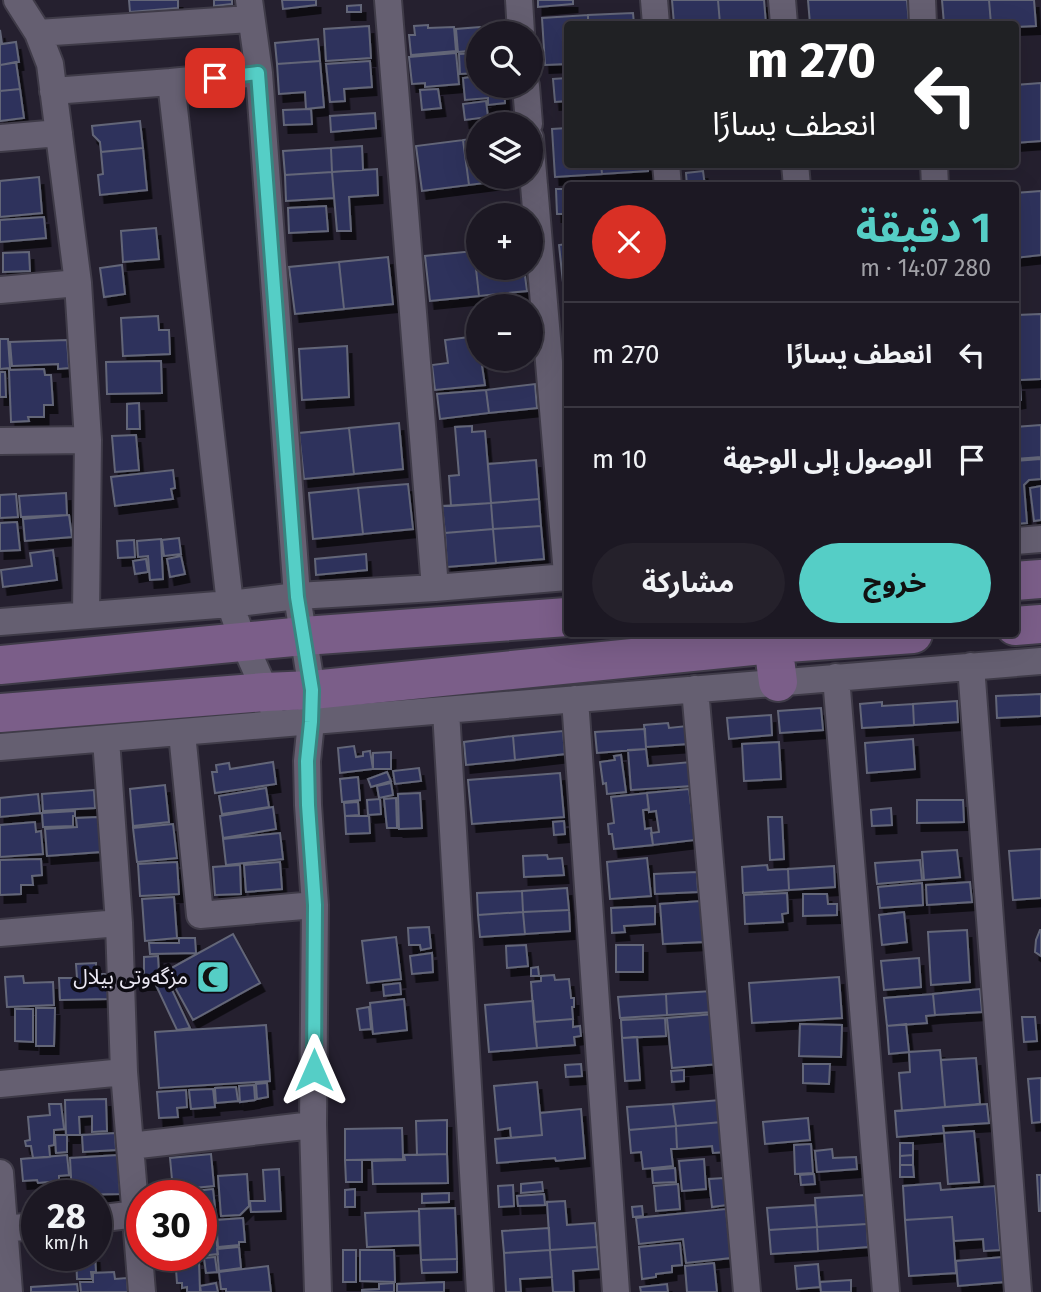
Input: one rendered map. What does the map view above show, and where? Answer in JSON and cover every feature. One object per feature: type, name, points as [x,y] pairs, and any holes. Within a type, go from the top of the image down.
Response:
[{"type":"main road","points":[[1019,581],[1041,579]]},
{"type":"main road","points":[[0,665],[304,636],[564,617]]},
{"type":"main road","points":[[1019,626],[1041,624]]},
{"type":"main road","points":[[0,713],[312,706],[774,644],[871,637]]},
{"type":"main road","points":[[774,644],[778,682]]},
{"type":"street","points":[[17,0],[38,33],[50,64],[78,283],[88,440],[86,615]]},
{"type":"street","points":[[388,0],[435,588]]},
{"type":"street","points":[[519,0],[520,21]]},
{"type":"street","points":[[654,0],[656,21]]},
{"type":"street","points":[[782,0],[784,21]]},
{"type":"street","points":[[922,0],[923,21]]},
{"type":"street","points":[[38,33],[249,10],[258,73],[297,597],[312,706],[307,761],[315,905],[313,1125],[318,1292]]},
{"type":"street","points":[[53,90],[258,73]]},
{"type":"street","points":[[170,82],[230,604],[273,708],[307,761]]},
{"type":"street","points":[[0,138],[59,133]]},
{"type":"street","points":[[534,189],[564,540]]},
{"type":"street","points":[[0,290],[78,283]]},
{"type":"street","points":[[0,441],[88,440]]},
{"type":"street","points":[[1019,541],[1041,539]]},
{"type":"street","points":[[0,622],[564,575]]},
{"type":"street","points":[[312,706],[446,710],[1041,661]]},
{"type":"street","points":[[971,666],[1018,1292]]},
{"type":"street","points":[[836,677],[886,1292]]},
{"type":"street","points":[[695,689],[747,1292]]},
{"type":"street","points":[[575,699],[616,1292]]},
{"type":"street","points":[[0,747],[182,733],[273,708]]},
{"type":"street","points":[[446,710],[480,1292]]},
{"type":"street","points":[[182,733],[200,915],[315,905]]},
{"type":"street","points":[[106,739],[120,923],[124,1072],[133,1180]]},
{"type":"street","points":[[0,933],[120,923]]},
{"type":"street","points":[[0,1084],[124,1072]]},
{"type":"street","points":[[130,1146],[313,1125]]},
{"type":"street","points":[[0,1173],[2,1229],[9,1292]]},
{"type":"street","points":[[2,1229],[21,1227]]},
{"type":"street","points":[[140,1271],[142,1292]]},
{"type":"building","points":[[129,0],[178,0],[178,8],[130,12]]},
{"type":"building","points":[[214,0],[232,0],[232,4],[214,6]]},
{"type":"building","points":[[282,0],[316,0],[316,5],[283,9]]},
{"type":"building","points":[[538,0],[573,0],[573,4],[538,7]]},
{"type":"building","points":[[672,0],[718,0],[720,21],[674,21]]},
{"type":"building","points":[[718,0],[764,0],[766,21],[720,21]]},
{"type":"building","points":[[808,0],[907,0],[909,21],[810,21]]},
{"type":"building","points":[[942,0],[989,0],[991,21],[944,21]]},
{"type":"building","points":[[989,0],[1034,0],[1036,26],[1019,27],[1019,21],[991,21]]},
{"type":"building","points":[[361,5],[361,12],[347,12],[347,6]]},
{"type":"building","points":[[633,13],[634,21],[588,21],[588,15]]},
{"type":"building","points":[[588,15],[588,21],[564,21],[564,64],[545,65],[542,18]]},
{"type":"building","points":[[428,25],[428,28],[454,27],[456,51],[411,55],[409,35],[415,35],[414,26]]},
{"type":"building","points":[[369,26],[371,58],[326,61],[324,29]]},
{"type":"building","points":[[466,28],[466,51],[458,52],[456,29]]},
{"type":"building","points":[[0,30],[2,44],[16,42],[19,62],[0,65]]},
{"type":"building","points":[[318,39],[320,61],[277,64],[275,43]]},
{"type":"building","points":[[456,53],[459,84],[425,87],[425,83],[412,84],[409,57]]},
{"type":"building","points":[[459,54],[466,54],[466,74],[460,74]]},
{"type":"building","points":[[320,61],[324,107],[306,109],[305,92],[279,94],[277,64]]},
{"type":"building","points":[[370,61],[372,87],[344,89],[345,101],[330,102],[326,64]]},
{"type":"building","points":[[16,62],[20,89],[0,91],[0,65]]},
{"type":"building","points":[[463,78],[466,78],[466,98],[488,98],[465,100]]},
{"type":"building","points":[[564,78],[564,101],[555,102],[553,79]]},
{"type":"building","points":[[1041,83],[1041,141],[1019,143],[1019,85]]},
{"type":"building","points":[[20,89],[24,118],[0,121],[0,91]]},
{"type":"building","points":[[438,89],[441,108],[422,110],[420,90]]},
{"type":"building","points":[[488,98],[505,98],[505,103],[488,105]]},
{"type":"building","points":[[486,101],[487,112],[466,112],[465,120],[463,104]]},
{"type":"building","points":[[311,109],[312,124],[284,125],[283,110]]},
{"type":"building","points":[[375,113],[376,128],[331,132],[330,116]]},
{"type":"building","points":[[140,121],[143,148],[101,152],[100,142],[93,135],[92,126]]},
{"type":"building","points":[[564,128],[564,168],[601,168],[602,174],[555,177],[552,129]]},
{"type":"building","points":[[463,140],[466,140],[466,162]]},
{"type":"building","points":[[463,140],[466,185],[422,191],[416,146]]},
{"type":"building","points":[[362,146],[363,170],[332,172],[331,148]]},
{"type":"building","points":[[143,148],[147,190],[100,195],[98,175],[103,174],[101,152]]},
{"type":"building","points":[[331,148],[332,172],[285,175],[283,151]]},
{"type":"building","points":[[601,168],[648,168],[648,171],[602,174]]},
{"type":"building","points":[[377,169],[378,195],[349,197],[351,231],[337,231],[332,172]]},
{"type":"building","points":[[703,171],[704,182],[687,182],[686,173]]},
{"type":"building","points":[[332,172],[334,198],[286,201],[285,175]]},
{"type":"building","points":[[39,177],[42,213],[0,217],[0,181]]},
{"type":"building","points":[[556,189],[564,189],[564,214],[557,214]]},
{"type":"building","points":[[1041,191],[1041,255],[1019,258],[1019,193]]},
{"type":"building","points":[[326,206],[328,231],[289,233],[288,208]]},
{"type":"building","points":[[44,217],[46,238],[0,242],[0,220]]},
{"type":"building","points":[[156,228],[159,259],[123,262],[121,231]]},
{"type":"building","points":[[564,244],[564,292],[559,245]]},
{"type":"building","points":[[29,252],[30,271],[3,272],[3,253]]},
{"type":"building","points":[[466,252],[466,280],[477,280],[479,294],[430,301],[425,256]]},
{"type":"building","points":[[388,257],[393,304],[344,309],[339,262]]},
{"type":"building","points":[[339,262],[344,309],[295,314],[289,267]]},
{"type":"building","points":[[122,265],[125,294],[104,297],[100,268]]},
{"type":"building","points":[[477,280],[526,280],[527,291],[479,294]]},
{"type":"building","points":[[1041,314],[1041,379],[1020,380],[1019,315]]},
{"type":"building","points":[[158,316],[159,330],[169,330],[170,354],[123,356],[121,318]]},
{"type":"building","points":[[466,337],[466,371],[483,371],[485,385],[435,390],[432,365],[448,363],[445,340]]},
{"type":"building","points":[[0,339],[8,339],[10,368],[0,369]]},
{"type":"building","points":[[67,340],[69,368],[58,369],[58,364],[12,366],[10,342]]},
{"type":"building","points":[[347,346],[349,397],[302,400],[299,349]]},
{"type":"building","points":[[161,361],[162,393],[107,394],[106,362]]},
{"type":"building","points":[[44,369],[45,375],[51,375],[53,405],[44,405],[44,417],[28,417],[29,421],[11,422],[9,370]]},
{"type":"building","points":[[0,372],[5,372],[6,397],[0,397]]},
{"type":"building","points":[[535,384],[537,408],[489,413],[486,390]]},
{"type":"building","points":[[486,390],[489,413],[440,419],[437,394]]},
{"type":"building","points":[[139,403],[140,429],[127,429],[127,404]]},
{"type":"building","points":[[399,423],[403,469],[354,474],[349,428]]},
{"type":"building","points":[[1041,425],[1041,457],[1019,459],[1019,427]]},
{"type":"building","points":[[472,426],[472,432],[485,431],[491,503],[451,506],[449,476],[459,475],[455,427]]},
{"type":"building","points":[[349,428],[354,474],[304,479],[299,433]]},
{"type":"building","points":[[136,435],[139,470],[115,472],[112,436]]},
{"type":"building","points":[[1041,459],[1041,479],[1029,480],[1024,485],[1027,523],[1019,524],[1019,461]]},
{"type":"building","points":[[536,460],[539,499],[491,503],[488,464]]},
{"type":"building","points":[[173,470],[173,499],[115,506],[111,477]]},
{"type":"building","points":[[408,484],[413,529],[363,534],[358,488]]},
{"type":"building","points":[[1041,486],[1041,520],[1034,521],[1030,488]]},
{"type":"building","points":[[358,488],[363,534],[313,539],[309,493]]},
{"type":"building","points":[[66,493],[67,515],[21,517],[19,496]]},
{"type":"building","points":[[16,494],[18,517],[0,518],[0,495]]},
{"type":"building","points":[[539,499],[541,526],[493,529],[491,503]]},
{"type":"building","points":[[491,503],[493,529],[445,533],[442,506]]},
{"type":"building","points":[[69,515],[72,537],[25,541],[23,519]]},
{"type":"building","points":[[17,522],[20,550],[0,551],[0,523]]},
{"type":"building","points":[[541,526],[544,559],[496,563],[493,529]]},
{"type":"building","points":[[493,529],[496,563],[447,567],[445,533]]},
{"type":"building","points":[[179,538],[181,554],[164,556],[162,540]]},
{"type":"building","points":[[161,539],[163,579],[150,580],[148,556],[138,557],[137,541]]},
{"type":"building","points":[[134,540],[135,557],[118,558],[117,541]]},
{"type":"building","points":[[53,550],[57,580],[3,587],[1,570],[32,566],[30,553]]},
{"type":"building","points":[[366,554],[367,570],[316,575],[315,559]]},
{"type":"building","points":[[181,556],[185,574],[170,577],[167,559]]},
{"type":"building","points":[[146,559],[148,572],[135,574],[133,561]]},
{"type":"building","points":[[1041,694],[1041,716],[997,718],[996,696]]},
{"type":"building","points":[[957,701],[958,722],[914,725],[913,704]]},
{"type":"building","points":[[882,702],[882,706],[913,704],[914,725],[862,728],[860,704]]},
{"type":"building","points":[[821,708],[823,730],[780,733],[778,711]]},
{"type":"building","points":[[771,715],[772,735],[729,739],[727,718]]},
{"type":"building","points":[[668,723],[669,728],[687,726],[688,744],[646,747],[644,725]]},
{"type":"building","points":[[645,729],[646,749],[597,753],[595,732]]},
{"type":"building","points":[[563,731],[565,754],[515,760],[513,736]]},
{"type":"building","points":[[513,736],[515,760],[466,765],[464,742]]},
{"type":"building","points":[[913,739],[915,769],[867,773],[865,743]]},
{"type":"building","points":[[779,742],[781,779],[744,781],[742,744]]},
{"type":"building","points":[[354,746],[356,757],[370,751],[373,769],[340,773],[338,748]]},
{"type":"building","points":[[646,749],[648,766],[691,762],[692,786],[631,790],[628,750]]},
{"type":"building","points":[[391,752],[391,769],[373,769],[373,753]]},
{"type":"building","points":[[621,755],[626,792],[607,794],[600,762],[615,760],[614,756]]},
{"type":"building","points":[[273,762],[276,784],[215,793],[212,772],[217,772],[216,765],[229,763],[230,769]]},
{"type":"building","points":[[419,768],[421,781],[395,784],[393,771]]},
{"type":"building","points":[[387,772],[391,781],[371,787],[368,779]]},
{"type":"building","points":[[560,773],[564,817],[472,824],[468,780]]},
{"type":"building","points":[[358,777],[360,800],[342,802],[340,779]]},
{"type":"building","points":[[391,783],[393,795],[379,798],[377,786]]},
{"type":"building","points":[[165,785],[169,822],[133,826],[130,789]]},
{"type":"building","points":[[266,788],[269,807],[222,814],[219,796]]},
{"type":"building","points":[[689,789],[695,840],[653,845],[651,833],[659,832],[656,811],[649,812],[647,793]]},
{"type":"building","points":[[94,790],[95,808],[43,811],[42,794]]},
{"type":"building","points":[[420,793],[422,828],[399,829],[398,794]]},
{"type":"building","points":[[647,793],[649,809],[643,810],[645,829],[651,828],[653,845],[614,849],[608,824],[614,823],[611,797]]},
{"type":"building","points":[[38,794],[40,813],[0,817],[0,798]]},
{"type":"building","points":[[396,798],[397,828],[387,828],[384,799]]},
{"type":"building","points":[[380,799],[381,814],[368,815],[367,800]]},
{"type":"building","points":[[917,800],[963,800],[964,822],[917,823]]},
{"type":"building","points":[[358,802],[359,815],[345,816],[344,803]]},
{"type":"building","points":[[273,807],[276,829],[223,838],[220,816]]},
{"type":"building","points":[[891,808],[892,825],[872,826],[871,810]]},
{"type":"building","points":[[75,811],[73,826],[43,827],[42,813]]},
{"type":"building","points":[[345,816],[369,816],[370,833],[346,834]]},
{"type":"building","points":[[98,817],[101,852],[47,856],[45,829],[77,827],[76,818]]},
{"type":"building","points":[[768,817],[782,817],[784,859],[770,860]]},
{"type":"building","points":[[564,821],[565,834],[554,835],[553,822]]},
{"type":"building","points":[[35,822],[36,832],[41,831],[43,854],[0,857],[0,825]]},
{"type":"building","points":[[173,824],[177,858],[137,862],[133,828]]},
{"type":"building","points":[[280,833],[283,859],[226,865],[223,839]]},
{"type":"building","points":[[1041,849],[1041,898],[1013,900],[1009,851]]},
{"type":"building","points":[[957,850],[960,877],[924,880],[922,852]]},
{"type":"building","points":[[547,855],[548,859],[562,858],[564,875],[524,877],[523,856]]},
{"type":"building","points":[[647,858],[651,896],[610,899],[607,862]]},
{"type":"building","points":[[41,859],[42,875],[32,876],[33,885],[21,885],[21,894],[0,895],[0,860]]},
{"type":"building","points":[[920,860],[922,880],[877,884],[875,863]]},
{"type":"building","points":[[177,862],[179,894],[140,896],[138,864]]},
{"type":"building","points":[[280,862],[282,889],[246,892],[244,865]]},
{"type":"building","points":[[240,865],[241,894],[215,895],[213,867]]},
{"type":"building","points":[[767,865],[768,870],[788,869],[789,890],[743,893],[742,867]]},
{"type":"building","points":[[834,866],[835,887],[789,890],[788,869]]},
{"type":"building","points":[[697,872],[698,892],[655,894],[654,874]]},
{"type":"building","points":[[970,882],[972,902],[927,905],[926,885]]},
{"type":"building","points":[[922,883],[923,905],[880,908],[878,887]]},
{"type":"building","points":[[567,888],[569,910],[523,912],[522,891]]},
{"type":"building","points":[[522,891],[523,912],[478,915],[477,893]]},
{"type":"building","points":[[787,893],[788,913],[782,914],[783,922],[745,924],[744,895]]},
{"type":"building","points":[[803,894],[827,894],[828,904],[837,904],[837,915],[803,916]]},
{"type":"building","points":[[174,897],[177,938],[145,941],[142,899]]},
{"type":"building","points":[[701,901],[704,942],[663,944],[660,904]]},
{"type":"building","points":[[655,906],[655,924],[624,926],[625,932],[612,933],[611,908]]},
{"type":"building","points":[[569,910],[570,931],[525,934],[523,912]]},
{"type":"building","points":[[523,912],[525,934],[480,937],[478,915]]},
{"type":"building","points":[[904,912],[907,942],[882,945],[879,915]]},
{"type":"building","points":[[429,927],[431,948],[421,950],[420,945],[409,945],[408,928]]},
{"type":"building","points":[[967,930],[970,982],[931,985],[928,932]]},
{"type":"building","points":[[1041,930],[1041,956],[1035,952]]},
{"type":"building","name":"مزگەوتی بیلال","points":[[233,934],[260,983],[193,1020],[166,971]]},
{"type":"building","points":[[396,937],[401,979],[367,983],[362,941]]},
{"type":"building","points":[[179,938],[195,938],[196,953],[150,954],[149,943],[179,943]]},
{"type":"building","points":[[526,945],[528,966],[507,968],[506,946]]},
{"type":"building","points":[[616,945],[643,945],[643,972],[616,972]]},
{"type":"building","points":[[432,953],[433,972],[412,974],[410,956]]},
{"type":"building","points":[[158,956],[159,974],[153,974],[153,982],[144,982],[144,957]]},
{"type":"building","points":[[919,958],[921,987],[884,990],[881,961]]},
{"type":"building","points":[[96,963],[96,974],[107,974],[108,999],[60,1000],[59,978],[77,978],[76,964]]},
{"type":"building","points":[[538,967],[539,976],[531,976],[531,968]]},
{"type":"building","points":[[165,975],[190,1028],[177,1030],[154,981]]},
{"type":"building","points":[[554,975],[555,980],[569,979],[571,998],[574,998],[573,1019],[534,1022],[531,982],[541,981],[541,976]]},
{"type":"building","points":[[23,976],[24,983],[53,982],[54,1005],[7,1007],[5,977]]},
{"type":"building","points":[[839,977],[842,1018],[752,1023],[749,983]]},
{"type":"building","points":[[400,983],[401,994],[384,996],[383,985]]},
{"type":"building","points":[[980,989],[982,1012],[935,1015],[933,994]]},
{"type":"building","points":[[712,991],[714,1012],[667,1015],[666,994]]},
{"type":"building","points":[[666,994],[667,1015],[620,1018],[618,997]]},
{"type":"building","points":[[933,994],[935,1015],[926,1016],[927,1023],[887,1026],[884,998]]},
{"type":"building","points":[[404,999],[407,1030],[373,1034],[370,1003]]},
{"type":"building","points":[[533,1001],[537,1048],[489,1052],[485,1005]]},
{"type":"building","points":[[369,1007],[371,1029],[360,1030],[357,1009]]},
{"type":"building","points":[[36,1008],[55,1008],[54,1046],[36,1046]]},
{"type":"building","points":[[15,1009],[33,1009],[33,1042],[15,1041]]},
{"type":"building","points":[[715,1014],[719,1064],[672,1068],[667,1018]]},
{"type":"building","points":[[1022,1017],[1035,1017],[1037,1041],[1024,1042]]},
{"type":"building","points":[[665,1018],[666,1036],[622,1038],[621,1020]]},
{"type":"building","points":[[573,1019],[573,1027],[580,1026],[581,1036],[574,1037],[575,1045],[537,1048],[534,1022]]},
{"type":"building","points":[[800,1024],[842,1025],[841,1057],[799,1056]]},
{"type":"building","points":[[906,1024],[909,1052],[889,1054],[887,1026]]},
{"type":"building","points":[[266,1025],[270,1081],[159,1088],[155,1032]]},
{"type":"building","points":[[637,1037],[640,1080],[625,1081],[622,1038]]},
{"type":"building","points":[[940,1050],[945,1107],[902,1111],[899,1073],[910,1072],[909,1052]]},
{"type":"building","points":[[976,1058],[980,1104],[945,1107],[941,1060]]},
{"type":"building","points":[[581,1064],[582,1076],[566,1077],[565,1065]]},
{"type":"building","points":[[803,1064],[830,1064],[829,1084],[803,1083]]},
{"type":"building","points":[[684,1070],[684,1081],[672,1082],[671,1071]]},
{"type":"building","points":[[1041,1078],[1041,1122],[1032,1123],[1028,1079]]},
{"type":"building","points":[[537,1082],[542,1135],[511,1138],[510,1128],[498,1130],[494,1086]]},
{"type":"building","points":[[267,1083],[268,1097],[257,1099],[256,1084]]},
{"type":"building","points":[[254,1085],[255,1100],[240,1102],[239,1086]]},
{"type":"building","points":[[236,1087],[238,1101],[216,1103],[215,1088]]},
{"type":"building","points":[[213,1089],[215,1107],[191,1109],[189,1090]]},
{"type":"building","points":[[186,1090],[187,1107],[177,1108],[178,1117],[159,1118],[157,1092]]},
{"type":"building","points":[[106,1099],[107,1131],[92,1132],[92,1116],[79,1117],[80,1135],[66,1135],[65,1100]]},
{"type":"building","points":[[720,1100],[722,1122],[676,1126],[673,1104]]},
{"type":"building","points":[[49,1104],[61,1104],[64,1129],[54,1130],[54,1145],[49,1146],[50,1157],[33,1158],[31,1146],[26,1146],[25,1141],[30,1140],[28,1117],[50,1115]]},
{"type":"building","points":[[673,1104],[676,1126],[629,1130],[627,1107]]},
{"type":"building","points":[[987,1104],[989,1123],[943,1126],[944,1133],[897,1137],[895,1111]]},
{"type":"building","points":[[581,1109],[585,1158],[497,1163],[495,1139],[542,1135],[540,1113]]},
{"type":"building","points":[[808,1118],[810,1140],[765,1144],[763,1122]]},
{"type":"building","points":[[447,1120],[447,1154],[417,1155],[416,1121]]},
{"type":"building","points":[[722,1122],[725,1152],[713,1153],[712,1146],[677,1149],[676,1126]]},
{"type":"building","points":[[676,1126],[677,1149],[671,1149],[673,1166],[643,1169],[641,1152],[631,1153],[629,1130]]},
{"type":"building","points":[[402,1128],[403,1159],[345,1160],[345,1129]]},
{"type":"building","points":[[974,1131],[979,1182],[948,1184],[944,1133]]},
{"type":"building","points":[[115,1133],[116,1150],[83,1152],[82,1135]]},
{"type":"building","points":[[55,1135],[67,1135],[67,1152],[56,1153]]},
{"type":"building","points":[[900,1143],[913,1143],[913,1155],[900,1156]]},
{"type":"building","points":[[811,1144],[813,1173],[795,1174],[794,1145]]},
{"type":"building","points":[[832,1149],[833,1158],[856,1157],[857,1169],[817,1172],[815,1151]]},
{"type":"building","points":[[211,1154],[213,1180],[172,1180],[170,1158]]},
{"type":"building","points":[[447,1154],[448,1183],[373,1184],[372,1161],[405,1160],[404,1155]]},
{"type":"building","points":[[67,1155],[69,1175],[59,1176],[59,1180],[23,1180],[21,1159]]},
{"type":"building","points":[[118,1155],[120,1194],[112,1194],[112,1180],[71,1180],[70,1158]]},
{"type":"building","points":[[913,1155],[913,1165],[900,1165],[900,1156]]},
{"type":"building","points":[[704,1159],[706,1189],[682,1191],[679,1161]]},
{"type":"building","points":[[345,1160],[362,1160],[362,1182],[346,1182]]},
{"type":"building","points":[[900,1165],[913,1165],[914,1177],[900,1177]]},
{"type":"building","points":[[675,1168],[676,1182],[653,1183],[652,1170]]},
{"type":"building","points":[[279,1169],[281,1211],[251,1212],[250,1201],[265,1201],[263,1170]]},
{"type":"building","points":[[247,1174],[249,1206],[240,1215],[221,1216],[218,1176]]},
{"type":"building","points":[[814,1174],[815,1184],[801,1185],[800,1175]]},
{"type":"building","points":[[1037,1175],[1041,1175],[1041,1211],[1039,1211]]},
{"type":"building","points":[[724,1178],[727,1205],[712,1207],[709,1179]]},
{"type":"building","points":[[542,1182],[543,1191],[521,1193],[521,1184]]},
{"type":"building","points":[[940,1183],[941,1190],[995,1186],[1000,1250],[984,1251],[983,1239],[954,1241],[952,1217],[905,1220],[903,1186]]},
{"type":"building","points":[[678,1184],[680,1209],[656,1211],[654,1186]]},
{"type":"building","points":[[513,1185],[514,1206],[499,1207],[498,1186]]},
{"type":"building","points":[[355,1189],[355,1207],[345,1207],[345,1190]]},
{"type":"building","points":[[449,1193],[449,1202],[422,1203],[422,1194]]},
{"type":"building","points":[[544,1194],[545,1205],[518,1206],[517,1196]]},
{"type":"building","points":[[865,1195],[867,1224],[817,1227],[815,1198]]},
{"type":"building","points":[[565,1201],[567,1225],[595,1223],[597,1247],[550,1250],[547,1202]]},
{"type":"building","points":[[815,1205],[817,1227],[769,1230],[767,1208]]},
{"type":"building","points":[[642,1206],[643,1216],[633,1217],[632,1207]]},
{"type":"building","points":[[455,1208],[457,1259],[421,1260],[419,1209]]},
{"type":"building","points":[[726,1209],[731,1258],[686,1263],[683,1239],[639,1244],[636,1218]]},
{"type":"building","points":[[419,1211],[420,1245],[367,1247],[365,1213]]},
{"type":"building","points":[[952,1217],[956,1273],[909,1276],[905,1220]]},
{"type":"building","points":[[243,1218],[245,1242],[218,1247],[217,1220]]},
{"type":"building","points":[[867,1224],[868,1247],[818,1251],[817,1227]]},
{"type":"building","points":[[817,1227],[818,1251],[771,1254],[769,1230]]},
{"type":"building","points":[[549,1228],[550,1250],[504,1253],[502,1231]]},
{"type":"building","points":[[680,1243],[682,1265],[672,1266],[672,1272],[642,1279],[639,1247]]},
{"type":"building","points":[[239,1247],[241,1268],[219,1271],[217,1249]]},
{"type":"building","points":[[597,1247],[599,1269],[573,1271],[574,1292],[553,1292],[550,1250]]},
{"type":"building","points":[[343,1250],[356,1250],[356,1282],[343,1282]]},
{"type":"building","points":[[360,1250],[394,1250],[395,1282],[360,1281]]},
{"type":"building","points":[[550,1250],[552,1277],[520,1279],[521,1292],[506,1292],[504,1253]]},
{"type":"building","points":[[1003,1257],[1005,1282],[958,1286],[956,1261]]},
{"type":"building","points":[[457,1259],[457,1272],[422,1273],[421,1260]]},
{"type":"building","points":[[714,1263],[717,1292],[687,1292],[685,1266]]},
{"type":"building","points":[[818,1264],[820,1287],[797,1289],[795,1266]]},
{"type":"building","points":[[268,1266],[271,1292],[226,1292],[226,1289],[221,1289],[219,1272]]},
{"type":"building","points":[[77,1271],[96,1271],[91,1272],[92,1279],[77,1279]]},
{"type":"building","points":[[176,1271],[199,1271],[200,1292],[187,1292],[187,1287],[182,1288],[182,1283],[177,1283]]},
{"type":"building","points":[[114,1272],[115,1279],[127,1278],[128,1292],[81,1292],[80,1282],[93,1282],[93,1273]]},
{"type":"building","points":[[851,1280],[851,1292],[821,1292],[820,1282]]},
{"type":"building","points":[[444,1282],[444,1292],[397,1292],[397,1284]]},
{"type":"building","points":[[216,1283],[218,1292],[201,1292],[200,1286]]},
{"type":"building","points":[[394,1283],[394,1292],[362,1292],[379,1289],[379,1284]]},
{"type":"building","points":[[77,1284],[78,1292],[31,1292],[31,1287]]},
{"type":"building","points":[[667,1284],[668,1292],[641,1292],[640,1287]]},
{"type":"place","name":"مزگەوتی بیلال","points":[[213,977]]},
{"type":"route","points":[[215,78],[258,73],[297,597],[312,690],[307,761],[315,905],[314,1070]]}]
